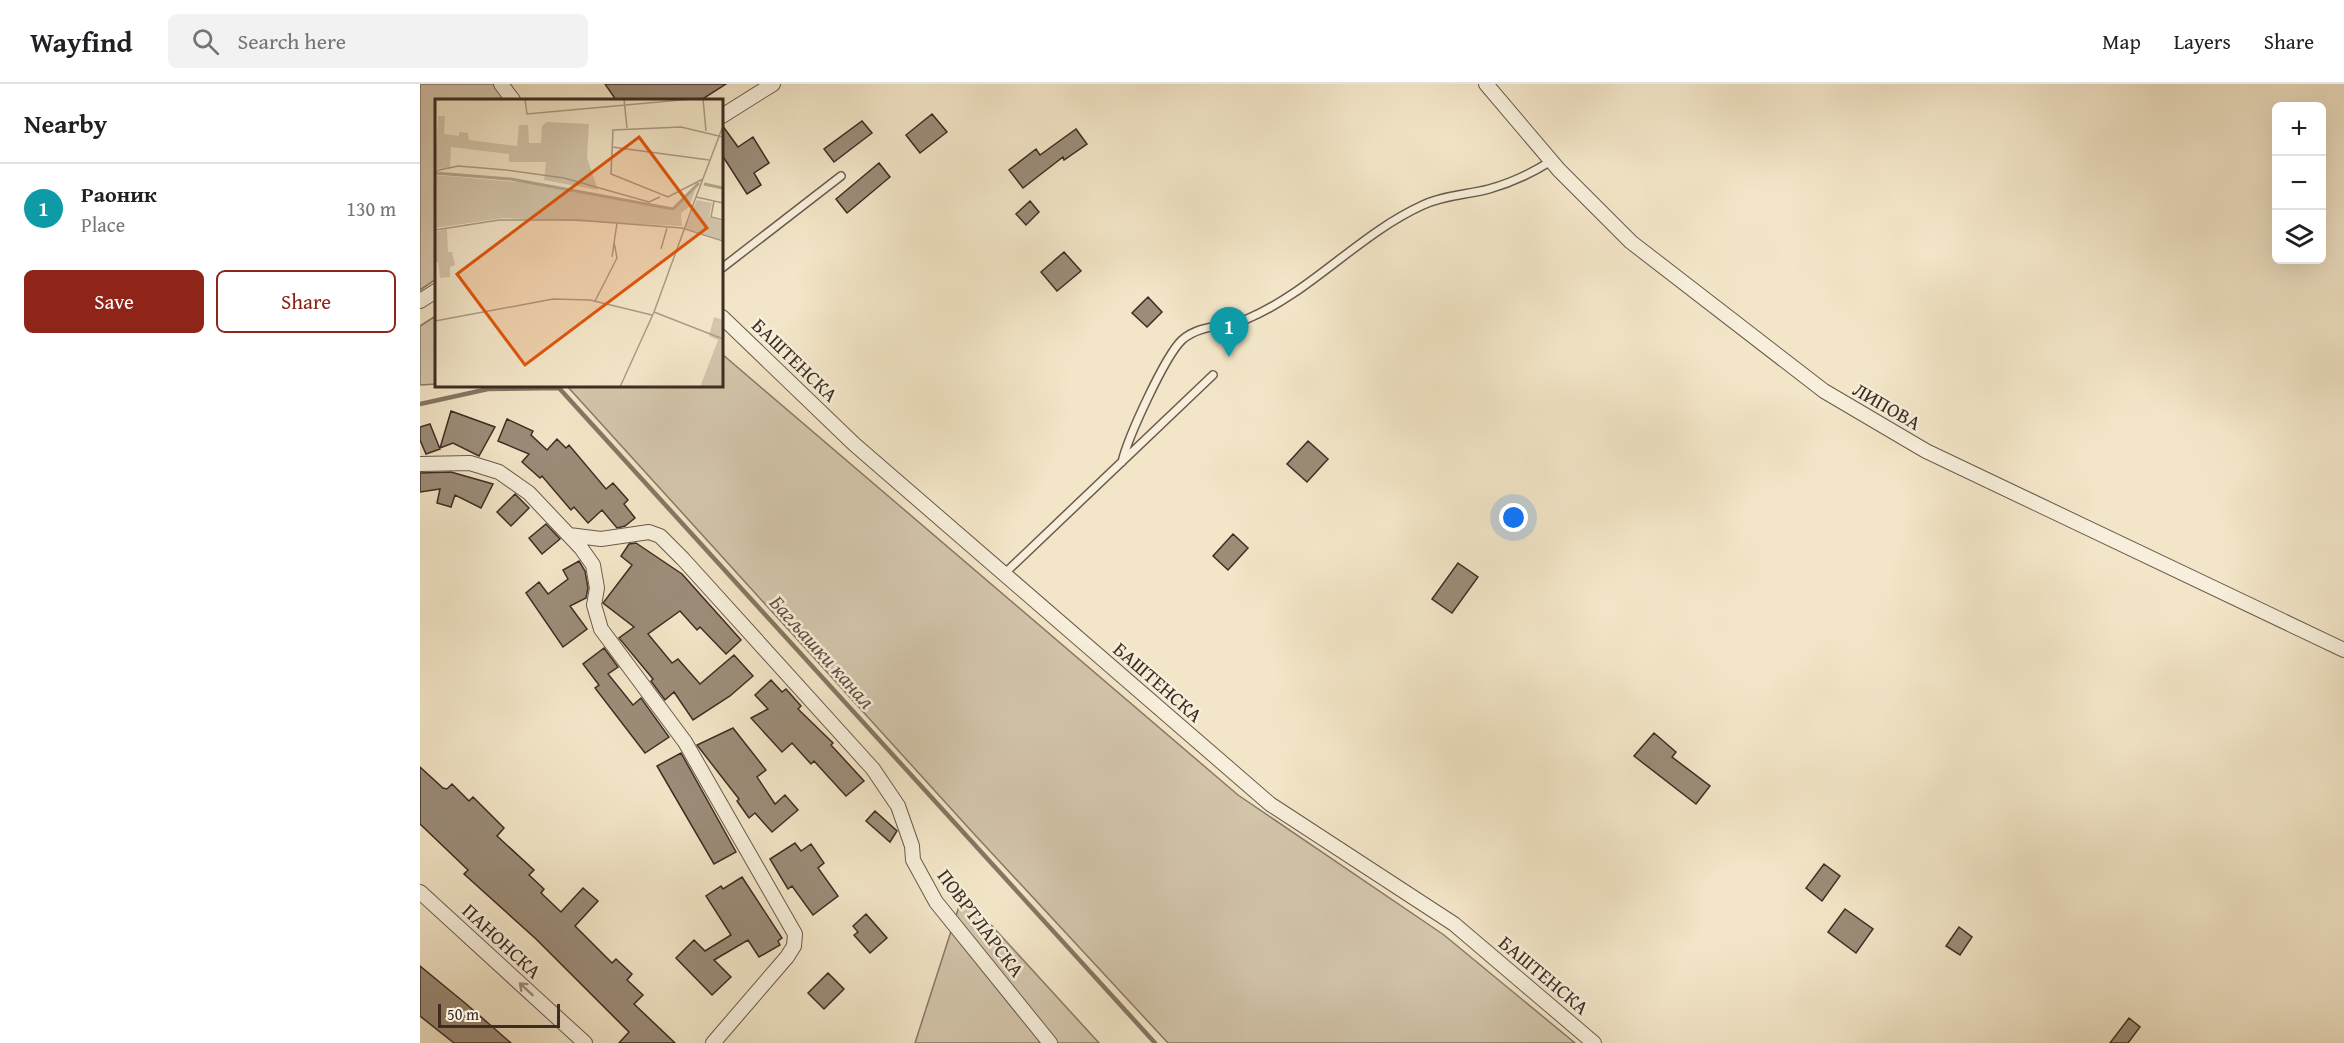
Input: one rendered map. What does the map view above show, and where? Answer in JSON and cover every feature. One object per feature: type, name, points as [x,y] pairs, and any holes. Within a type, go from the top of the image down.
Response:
[{"type":"street","points":[[501,84],[512,99]]},
{"type":"street","points":[[723,115],[772,84]]},
{"type":"street","name":"ЛИПОВА","points":[[1486,84],[1551,161],[1606,219],[1659,266],[1795,369],[1855,411],[1926,451],[2344,650]]},
{"type":"street","points":[[420,301],[435,292]]},
{"type":"street","name":"БАШТЕНСКА","points":[[723,318],[854,444],[1270,804],[1454,924],[1594,1043]]},
{"type":"street","points":[[420,464],[470,463],[499,472],[529,493],[569,535],[593,565]]},
{"type":"street","name":"ПОВРТЛАРСКА","points":[[569,535],[601,539],[649,532],[660,536],[873,769],[898,807],[912,846],[913,860],[936,902],[1050,1043]]},
{"type":"street","points":[[601,539],[593,565],[597,588],[594,605],[601,628],[685,742],[795,934],[794,946],[787,957],[713,1043]]},
{"type":"street","name":"ПАНОНСКА","points":[[420,892],[585,1043]]},
{"type":"lane","points":[[1122,462],[1126,446],[1149,397],[1175,348],[1186,336],[1200,329],[1230,324],[1256,314],[1292,292],[1364,241],[1421,206],[1446,197],[1503,185],[1551,161]]},
{"type":"lane","points":[[723,267],[841,176]]},
{"type":"lane","points":[[1004,574],[1213,375]]},
{"type":"shaded area","points":[[420,84],[495,84],[505,99],[435,99],[435,280],[420,290]]},
{"type":"shaded area","points":[[435,318],[435,384],[420,385],[420,326]]},
{"type":"shaded area","points":[[723,355],[1238,795],[1444,935],[1575,1043],[1168,1043],[975,835],[568,387],[723,387]]},
{"type":"shaded area","points":[[963,894],[1099,1043],[915,1043]]},
{"type":"building","points":[[605,84],[726,84],[703,99],[615,99]]},
{"type":"building","points":[[932,114],[947,132],[920,153],[906,135]]},
{"type":"building","points":[[862,121],[872,133],[834,162],[824,149]]},
{"type":"building","points":[[723,126],[738,147],[753,137],[769,163],[754,173],[761,185],[747,194],[723,157]]},
{"type":"building","points":[[1076,129],[1087,144],[1064,160],[1063,157],[1023,188],[1009,170],[1036,149],[1040,155]]},
{"type":"building","points":[[879,163],[890,177],[847,213],[836,199]]},
{"type":"building","points":[[1030,201],[1039,212],[1026,225],[1016,214]]},
{"type":"building","points":[[1064,252],[1081,271],[1057,291],[1041,272]]},
{"type":"building","points":[[1148,297],[1162,312],[1147,327],[1132,313]]},
{"type":"building","points":[[451,411],[495,427],[479,456],[453,443],[440,448]]},
{"type":"building","points":[[507,419],[533,431],[531,435],[547,450],[557,439],[566,448],[569,445],[606,489],[613,483],[628,500],[624,504],[635,518],[625,526],[617,528],[602,510],[588,523],[574,507],[571,510],[542,476],[540,478],[522,462],[529,454],[498,441]]},
{"type":"building","points":[[430,424],[440,449],[426,454],[420,440],[420,427]]},
{"type":"building","points":[[1308,441],[1328,459],[1307,482],[1287,464]]},
{"type":"building","points":[[451,472],[493,484],[481,508],[455,495],[451,507],[437,503],[440,489],[420,492],[420,473]]},
{"type":"building","points":[[515,494],[529,508],[511,526],[497,512]]},
{"type":"building","points":[[546,524],[560,539],[542,554],[529,538]]},
{"type":"building","points":[[1233,534],[1248,548],[1228,570],[1213,556]]},
{"type":"building","points":[[636,543],[682,574],[741,640],[726,654],[700,627],[697,630],[680,611],[648,634],[672,663],[678,659],[700,684],[734,655],[753,676],[730,696],[693,720],[674,692],[665,700],[651,681],[653,679],[619,638],[634,627],[603,603],[632,565],[621,556],[629,544]]},
{"type":"building","points":[[579,561],[585,571],[588,588],[586,598],[570,606],[587,629],[563,647],[526,593],[539,582],[548,594],[568,579],[563,570]]},
{"type":"building","points":[[1458,563],[1478,577],[1452,613],[1432,599]]},
{"type":"building","points":[[604,648],[618,667],[608,674],[633,705],[641,698],[669,737],[645,753],[595,688],[599,685],[583,664]]},
{"type":"building","points":[[771,680],[782,692],[786,689],[801,706],[798,709],[833,743],[831,745],[864,781],[846,796],[814,761],[811,764],[792,743],[782,752],[751,718],[768,709],[755,695]]},
{"type":"building","points":[[733,728],[766,770],[757,777],[775,804],[785,795],[798,810],[772,832],[755,813],[749,818],[737,801],[739,799],[697,745]]},
{"type":"building","points":[[1654,733],[1676,752],[1672,757],[1710,786],[1696,804],[1634,756]]},
{"type":"building","points":[[681,753],[736,852],[714,864],[657,766]]},
{"type":"building","points":[[420,767],[443,788],[447,789],[452,784],[469,801],[473,797],[504,828],[497,836],[534,870],[529,875],[544,889],[541,893],[561,912],[583,888],[598,901],[575,926],[612,963],[616,959],[632,974],[627,980],[643,995],[634,1004],[675,1043],[619,1043],[629,1032],[536,939],[464,874],[468,870],[420,824]]},
{"type":"building","points":[[875,811],[897,831],[890,842],[866,821]]},
{"type":"building","points":[[795,843],[801,851],[811,844],[824,863],[818,868],[838,896],[813,915],[792,886],[788,889],[770,859]]},
{"type":"building","points":[[1824,864],[1840,876],[1822,901],[1806,888]]},
{"type":"building","points":[[742,877],[782,938],[778,941],[780,945],[759,957],[748,940],[714,960],[731,977],[712,995],[676,958],[694,940],[705,951],[731,935],[706,896],[721,886],[723,889]]},
{"type":"building","points":[[1845,909],[1873,929],[1856,953],[1828,932]]},
{"type":"building","points":[[866,914],[887,938],[870,953],[854,935],[858,932],[853,926]]},
{"type":"building","points":[[1959,927],[1972,937],[1960,955],[1946,946]]},
{"type":"building","points":[[420,966],[511,1043],[454,1043],[420,1016]]},
{"type":"building","points":[[828,973],[844,989],[824,1009],[808,993]]},
{"type":"building","points":[[2129,1018],[2140,1027],[2128,1043],[2110,1043]]},
{"type":"waterway","name":"Багљашки канал","points":[[420,404],[488,389],[559,388],[1155,1043]]},
{"type":"place","name":"Раоник","points":[[1229,357]]}]
